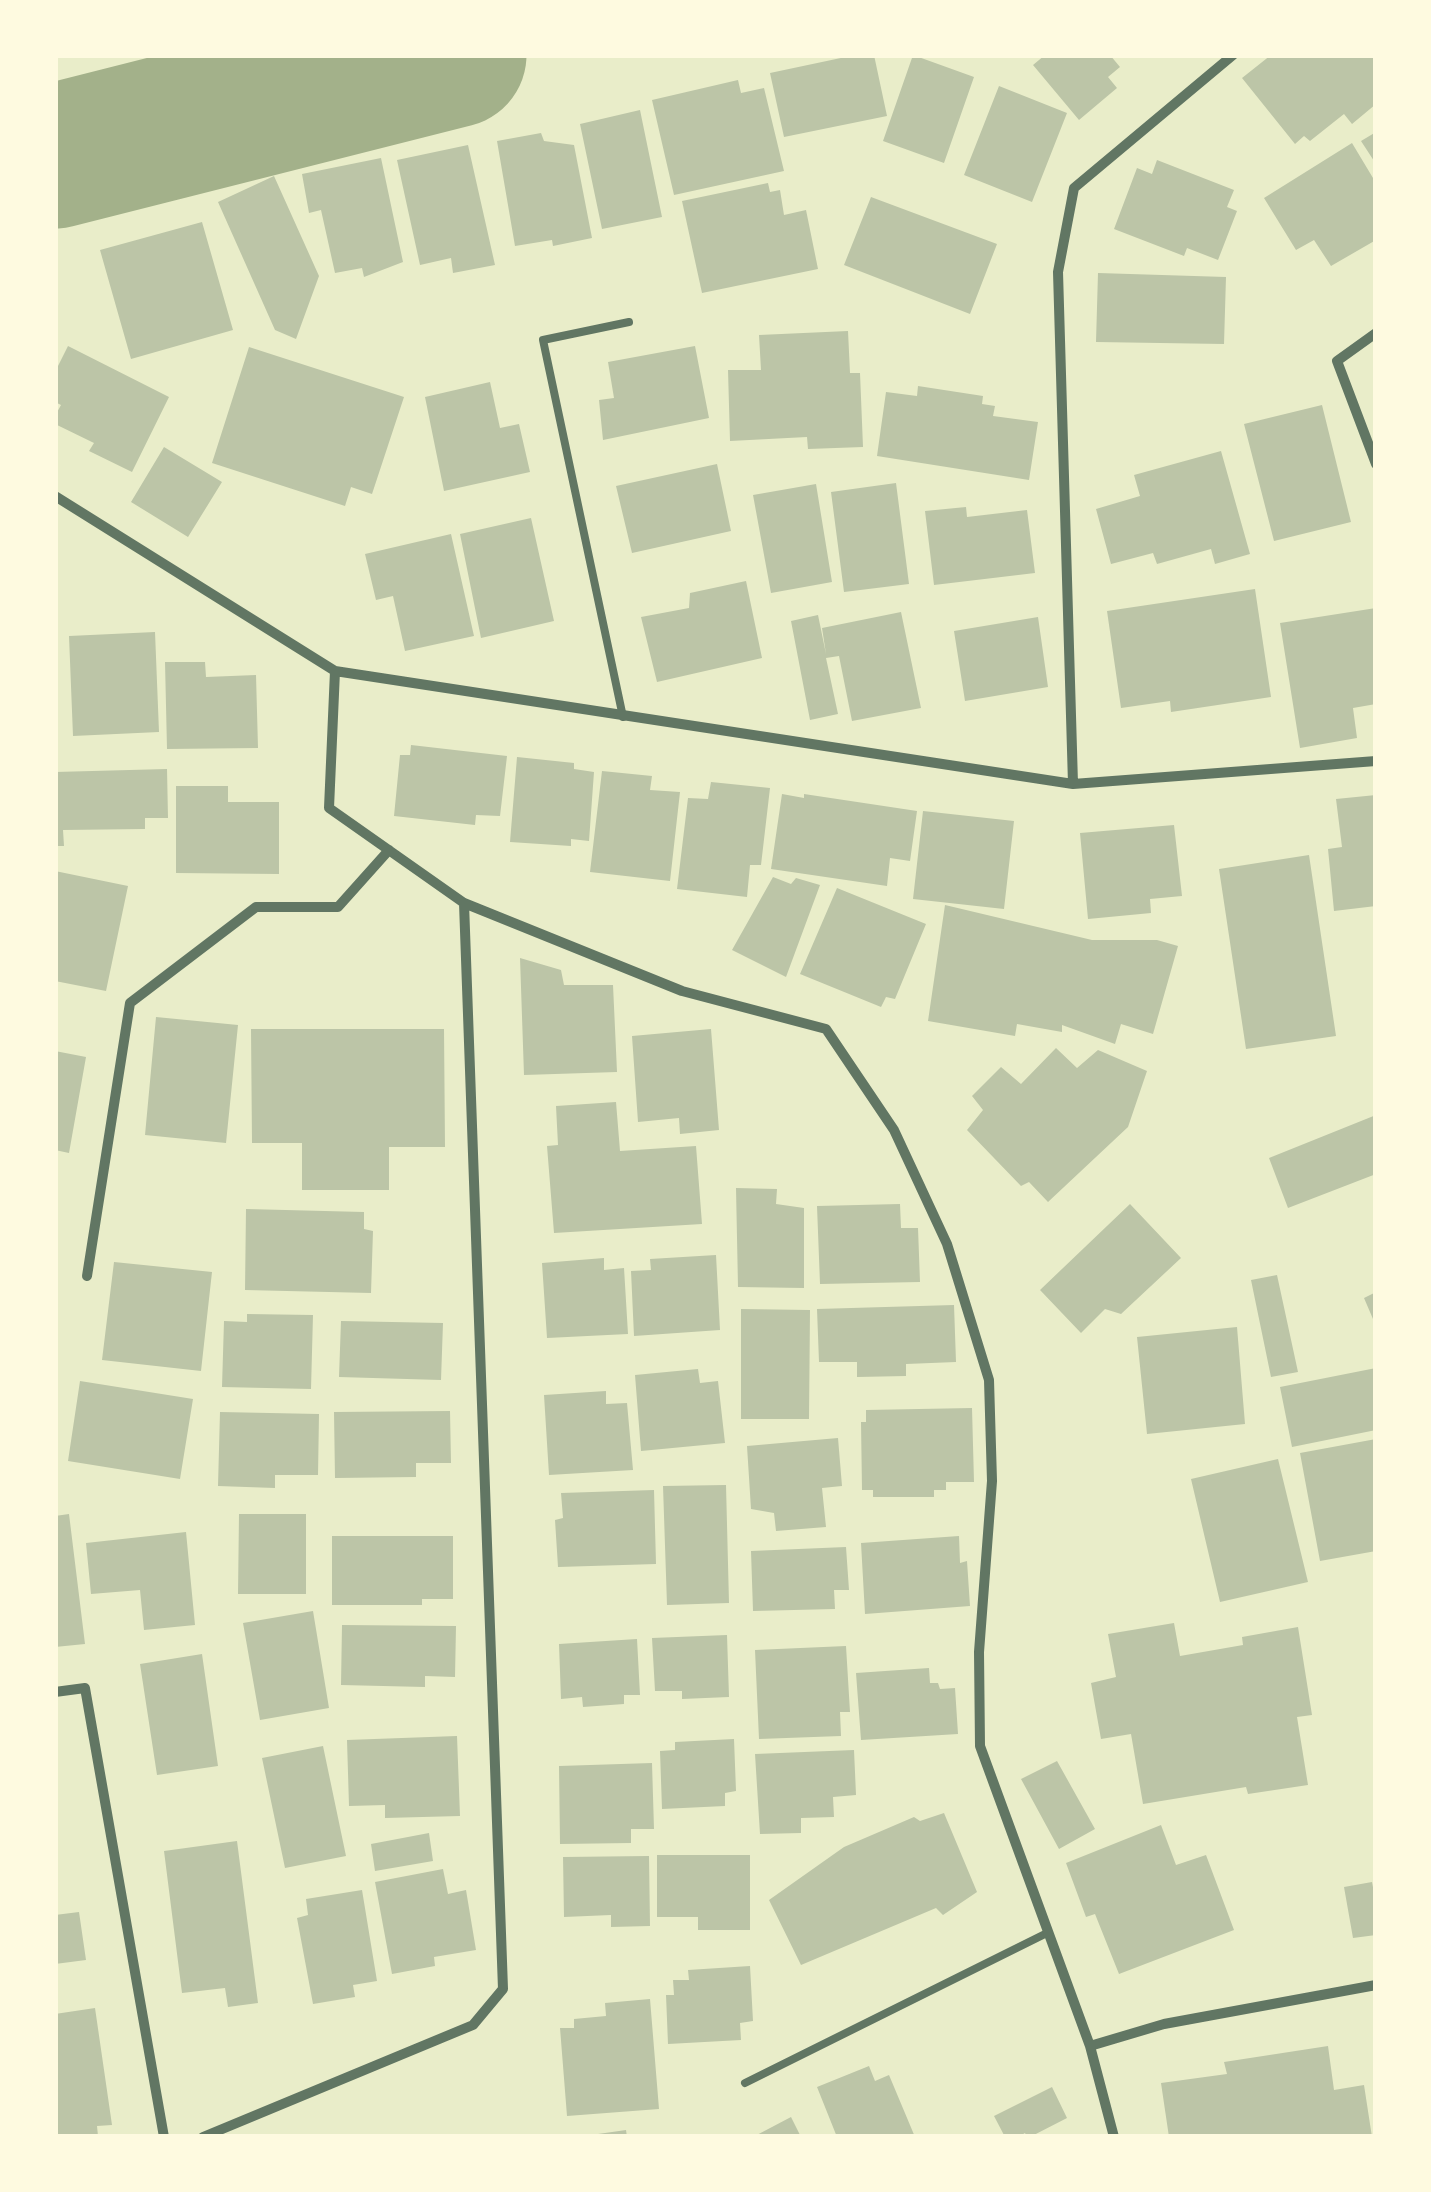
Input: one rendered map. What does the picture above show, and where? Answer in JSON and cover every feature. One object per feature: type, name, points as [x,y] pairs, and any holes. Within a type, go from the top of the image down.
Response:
[{"type":"street","points":[[1073,784],[1058,272],[1074,188],[1233,55]]},
{"type":"street","points":[[1376,333],[1337,360],[1376,464]]},
{"type":"street","points":[[55,496],[335,671],[1073,784],[1376,761]]},
{"type":"street","points":[[335,671],[329,808],[464,902],[682,991],[826,1029],[894,1130],[947,1244],[989,1380],[992,1481],[979,1652],[980,1746],[1090,2046],[1114,2137]]},
{"type":"street","points":[[87,1276],[130,1004],[256,906],[338,906],[390,850]]},
{"type":"street","points":[[203,2137],[473,2026],[504,1989],[464,902]]},
{"type":"street","points":[[55,1692],[85,1688],[164,2137]]},
{"type":"street","points":[[1090,2046],[1164,2024],[1376,1985]]},
{"type":"lane","points":[[623,717],[543,340],[630,322]]},
{"type":"lane","points":[[744,2083],[1047,1933]]},
{"type":"building","points":[[855,55],[874,55],[887,116],[784,137],[770,73]]},
{"type":"building","points":[[913,55],[974,77],[944,163],[883,141]]},
{"type":"building","points":[[1045,55],[1110,55],[1120,67],[1108,77],[1117,88],[1079,120],[1033,65]]},
{"type":"building","points":[[1271,55],[1376,55],[1376,104],[1352,124],[1344,114],[1310,141],[1304,136],[1295,144],[1242,78]]},
{"type":"building","points":[[738,80],[741,93],[764,88],[784,171],[674,195],[652,100]]},
{"type":"building","points":[[999,86],[1067,113],[1032,202],[964,175]]},
{"type":"building","points":[[640,110],[662,217],[602,229],[580,124]]},
{"type":"building","points":[[1376,132],[1376,164],[1361,141]]},
{"type":"building","points":[[541,133],[544,141],[574,145],[592,238],[553,246],[552,240],[515,246],[497,141]]},
{"type":"building","points":[[1352,143],[1376,183],[1376,240],[1331,266],[1314,240],[1296,250],[1264,198]]},
{"type":"building","points":[[468,145],[495,265],[453,273],[451,258],[420,265],[397,160]]},
{"type":"building","points":[[381,158],[403,262],[364,277],[362,268],[335,273],[321,210],[309,213],[302,174]]},
{"type":"building","points":[[1157,160],[1234,190],[1227,207],[1237,211],[1218,260],[1187,248],[1184,256],[1114,229],[1137,168],[1152,174]]},
{"type":"building","points":[[274,176],[319,276],[296,339],[275,330],[218,202]]},
{"type":"building","points":[[768,183],[770,192],[780,190],[784,215],[806,210],[818,269],[702,293],[682,201]]},
{"type":"building","points":[[871,197],[997,244],[970,314],[844,265]]},
{"type":"building","points":[[202,222],[233,330],[131,359],[100,250]]},
{"type":"building","points":[[1098,273],[1226,277],[1224,344],[1096,342]]},
{"type":"building","points":[[848,331],[850,373],[860,373],[863,447],[808,449],[807,437],[730,441],[728,370],[761,370],[759,335]]},
{"type":"building","points":[[68,346],[169,397],[132,472],[89,451],[94,443],[55,424],[61,405],[55,402],[55,372]]},
{"type":"building","points":[[695,346],[709,418],[603,440],[599,400],[614,398],[608,362]]},
{"type":"building","points":[[249,347],[404,397],[372,494],[351,487],[345,506],[212,463]]},
{"type":"building","points":[[490,382],[500,428],[519,424],[530,472],[444,491],[425,397]]},
{"type":"building","points":[[918,386],[983,396],[982,404],[995,406],[993,416],[1038,422],[1029,480],[877,456],[886,392],[917,396]]},
{"type":"building","points":[[1322,405],[1351,522],[1274,541],[1244,424]]},
{"type":"building","points":[[164,447],[222,482],[188,537],[131,502]]},
{"type":"building","points":[[1221,451],[1250,554],[1215,564],[1211,549],[1157,564],[1153,553],[1111,564],[1096,509],[1140,496],[1134,475]]},
{"type":"building","points":[[717,464],[731,531],[632,553],[616,486]]},
{"type":"building","points":[[896,483],[909,584],[844,592],[831,492]]},
{"type":"building","points":[[816,484],[832,582],[771,593],[753,495]]},
{"type":"building","points":[[966,507],[967,517],[1027,510],[1035,573],[934,585],[925,511]]},
{"type":"building","points":[[531,518],[554,621],[481,638],[460,534]]},
{"type":"building","points":[[451,534],[474,636],[405,651],[393,596],[376,600],[365,554]]},
{"type":"building","points":[[746,581],[762,658],[657,682],[641,617],[689,608],[690,593]]},
{"type":"building","points":[[1255,589],[1271,697],[1171,712],[1170,701],[1121,708],[1107,611]]},
{"type":"building","points":[[1376,608],[1376,704],[1353,708],[1357,738],[1300,748],[1280,623]]},
{"type":"building","points":[[901,612],[921,708],[852,721],[839,656],[826,658],[838,714],[810,720],[791,621],[818,615],[826,654],[822,628]]},
{"type":"building","points":[[1038,617],[1048,687],[965,701],[954,631]]},
{"type":"building","points":[[155,632],[159,732],[73,736],[69,636]]},
{"type":"building","points":[[165,662],[205,662],[206,677],[256,675],[258,748],[167,749]]},
{"type":"building","points":[[411,745],[507,756],[500,816],[476,815],[475,825],[394,816],[400,755],[410,755]]},
{"type":"building","points":[[517,757],[574,763],[574,769],[594,772],[589,841],[571,839],[571,846],[510,842]]},
{"type":"building","points":[[167,769],[168,818],[145,818],[145,829],[63,830],[64,846],[55,846],[55,772]]},
{"type":"building","points":[[602,771],[652,776],[650,790],[680,792],[670,881],[590,872]]},
{"type":"building","points":[[711,782],[770,788],[761,865],[750,865],[747,897],[677,889],[688,798],[708,799]]},
{"type":"building","points":[[176,786],[228,786],[228,802],[279,802],[279,874],[176,873]]},
{"type":"building","points":[[782,794],[917,811],[910,861],[890,858],[887,886],[771,869]]},
{"type":"building","points":[[1376,795],[1376,906],[1334,911],[1328,849],[1342,847],[1336,799]]},
{"type":"building","points":[[923,811],[1014,821],[1004,909],[913,899]]},
{"type":"building","points":[[1174,825],[1182,896],[1150,899],[1151,913],[1088,919],[1080,833]]},
{"type":"building","points":[[1309,855],[1336,1036],[1246,1049],[1219,869]]},
{"type":"building","points":[[55,871],[128,886],[106,991],[55,981]]},
{"type":"building","points":[[773,877],[791,884],[796,878],[820,885],[786,977],[732,950]]},
{"type":"building","points":[[837,888],[926,924],[895,999],[886,997],[881,1007],[800,974]]},
{"type":"building","points":[[945,905],[1092,940],[1157,940],[1178,946],[1153,1034],[1121,1024],[1115,1044],[1062,1025],[1062,1032],[1017,1024],[1015,1036],[928,1021]]},
{"type":"building","points":[[520,958],[561,970],[564,985],[613,985],[617,1072],[524,1075]]},
{"type":"building","points":[[156,1017],[238,1025],[226,1143],[145,1135]]},
{"type":"building","points":[[251,1029],[444,1029],[445,1147],[389,1147],[389,1190],[302,1190],[302,1143],[252,1143]]},
{"type":"building","points":[[711,1029],[719,1130],[680,1134],[679,1118],[638,1122],[632,1036]]},
{"type":"building","points":[[1056,1048],[1077,1068],[1098,1050],[1147,1071],[1128,1127],[1048,1202],[1029,1182],[1021,1186],[967,1130],[983,1110],[972,1096],[1001,1067],[1021,1084]]},
{"type":"building","points":[[55,1051],[86,1057],[69,1153],[55,1150]]},
{"type":"building","points":[[616,1102],[620,1151],[696,1146],[702,1224],[554,1233],[547,1146],[558,1145],[556,1106]]},
{"type":"building","points":[[1376,1115],[1376,1174],[1288,1208],[1269,1158]]},
{"type":"building","points":[[736,1188],[777,1189],[776,1204],[804,1208],[804,1288],[738,1287]]},
{"type":"building","points":[[900,1204],[901,1228],[918,1228],[920,1282],[820,1284],[817,1206]]},
{"type":"building","points":[[1130,1204],[1181,1258],[1121,1314],[1105,1309],[1081,1333],[1040,1290]]},
{"type":"building","points":[[246,1209],[364,1212],[364,1229],[373,1231],[371,1293],[245,1290]]},
{"type":"building","points":[[716,1255],[720,1330],[634,1336],[631,1271],[651,1270],[650,1259]]},
{"type":"building","points":[[604,1258],[604,1270],[624,1268],[628,1334],[547,1338],[542,1263]]},
{"type":"building","points":[[114,1262],[212,1272],[201,1371],[102,1360]]},
{"type":"building","points":[[1277,1275],[1298,1372],[1271,1377],[1251,1280]]},
{"type":"building","points":[[1376,1292],[1376,1326],[1364,1298]]},
{"type":"building","points":[[954,1305],[956,1362],[906,1364],[906,1376],[857,1377],[857,1362],[819,1362],[817,1309]]},
{"type":"building","points":[[741,1309],[810,1310],[809,1419],[741,1419]]},
{"type":"building","points":[[247,1314],[313,1315],[311,1389],[222,1387],[224,1321],[247,1322]]},
{"type":"building","points":[[341,1321],[443,1323],[441,1380],[339,1377]]},
{"type":"building","points":[[1237,1327],[1245,1424],[1147,1434],[1137,1337]]},
{"type":"building","points":[[1376,1368],[1376,1430],[1292,1447],[1280,1387]]},
{"type":"building","points":[[698,1369],[700,1383],[718,1381],[725,1443],[641,1451],[635,1375]]},
{"type":"building","points":[[80,1381],[193,1399],[180,1479],[68,1461]]},
{"type":"building","points":[[606,1391],[606,1404],[627,1403],[633,1470],[549,1475],[544,1395]]},
{"type":"building","points":[[972,1408],[974,1482],[946,1482],[946,1490],[934,1490],[934,1497],[873,1497],[873,1490],[862,1490],[861,1422],[866,1422],[866,1410]]},
{"type":"building","points":[[450,1411],[451,1463],[416,1463],[416,1477],[335,1478],[334,1412]]},
{"type":"building","points":[[220,1412],[319,1414],[318,1475],[275,1475],[275,1488],[218,1486]]},
{"type":"building","points":[[838,1438],[842,1486],[822,1488],[826,1527],[776,1531],[774,1513],[751,1509],[747,1446]]},
{"type":"building","points":[[1376,1439],[1376,1551],[1320,1561],[1300,1453]]},
{"type":"building","points":[[1278,1459],[1308,1582],[1220,1602],[1191,1479]]},
{"type":"building","points":[[726,1485],[729,1603],[667,1605],[663,1486]]},
{"type":"building","points":[[654,1490],[656,1564],[558,1567],[555,1520],[563,1518],[561,1493]]},
{"type":"building","points":[[69,1514],[85,1644],[55,1647],[55,1516]]},
{"type":"building","points":[[239,1514],[306,1514],[306,1594],[238,1594]]},
{"type":"building","points":[[186,1532],[195,1625],[144,1630],[140,1590],[91,1594],[86,1543]]},
{"type":"building","points":[[332,1536],[453,1536],[453,1599],[422,1599],[422,1605],[332,1605]]},
{"type":"building","points":[[959,1536],[960,1563],[967,1561],[970,1606],[865,1614],[861,1543]]},
{"type":"building","points":[[846,1547],[849,1590],[834,1590],[835,1609],[753,1611],[751,1551]]},
{"type":"building","points":[[313,1611],[329,1708],[260,1720],[243,1623]]},
{"type":"building","points":[[1174,1623],[1180,1656],[1243,1645],[1242,1637],[1298,1627],[1312,1715],[1297,1717],[1308,1785],[1248,1794],[1246,1787],[1143,1804],[1131,1734],[1101,1739],[1091,1683],[1116,1677],[1108,1634]]},
{"type":"building","points":[[342,1625],[456,1626],[455,1677],[425,1676],[425,1687],[341,1685]]},
{"type":"building","points":[[727,1635],[729,1697],[682,1699],[682,1691],[655,1691],[652,1638]]},
{"type":"building","points":[[637,1639],[640,1695],[624,1695],[624,1704],[583,1707],[582,1697],[561,1699],[559,1644]]},
{"type":"building","points":[[846,1646],[850,1712],[840,1712],[841,1736],[759,1739],[755,1650]]},
{"type":"building","points":[[202,1654],[218,1766],[157,1775],[140,1664]]},
{"type":"building","points":[[929,1668],[930,1683],[938,1683],[940,1689],[955,1688],[958,1734],[861,1740],[856,1673]]},
{"type":"building","points":[[457,1736],[460,1816],[385,1818],[385,1805],[349,1806],[347,1740]]},
{"type":"building","points":[[734,1739],[736,1791],[725,1793],[725,1806],[662,1809],[660,1751],[675,1750],[675,1742]]},
{"type":"building","points":[[323,1746],[346,1856],[285,1868],[262,1758]]},
{"type":"building","points":[[854,1750],[856,1795],[833,1797],[834,1817],[801,1818],[801,1833],[760,1834],[755,1754]]},
{"type":"building","points":[[1057,1761],[1095,1829],[1059,1849],[1021,1779]]},
{"type":"building","points":[[652,1763],[654,1829],[631,1829],[631,1843],[560,1844],[559,1766]]},
{"type":"building","points":[[944,1813],[977,1892],[943,1915],[936,1908],[801,1965],[769,1900],[844,1847],[914,1817],[920,1821]]},
{"type":"building","points":[[1161,1825],[1176,1865],[1206,1855],[1234,1930],[1119,1974],[1095,1914],[1086,1917],[1066,1863]]},
{"type":"building","points":[[429,1833],[433,1861],[375,1871],[371,1844]]},
{"type":"building","points":[[237,1841],[258,2003],[228,2007],[225,1988],[182,1993],[164,1851]]},
{"type":"building","points":[[657,1855],[750,1855],[750,1930],[698,1930],[698,1917],[657,1917]]},
{"type":"building","points":[[649,1856],[650,1926],[611,1927],[611,1915],[564,1917],[563,1857]]},
{"type":"building","points":[[443,1869],[448,1894],[466,1890],[476,1950],[434,1957],[435,1966],[392,1974],[375,1882]]},
{"type":"building","points":[[1372,1882],[1376,1935],[1353,1938],[1344,1887]]},
{"type":"building","points":[[362,1890],[377,1981],[353,1985],[355,1997],[313,2004],[297,1918],[308,1915],[306,1899]]},
{"type":"building","points":[[79,1912],[86,1960],[55,1964],[55,1915]]},
{"type":"building","points":[[750,1966],[753,2021],[740,2023],[741,2040],[668,2044],[666,1995],[674,1995],[673,1980],[689,1980],[688,1970]]},
{"type":"building","points":[[650,1999],[659,2109],[567,2116],[560,2028],[574,2028],[574,2019],[606,2016],[605,2003]]},
{"type":"building","points":[[95,2008],[112,2125],[97,2126],[98,2136],[55,2137],[55,2014]]},
{"type":"building","points":[[1328,2046],[1334,2090],[1364,2085],[1372,2137],[1169,2137],[1161,2083],[1227,2074],[1224,2062]]},
{"type":"building","points":[[869,2066],[875,2081],[889,2075],[915,2137],[837,2137],[817,2087]]},
{"type":"building","points":[[1052,2087],[1067,2118],[1030,2137],[1025,2133],[1005,2137],[994,2116]]},
{"type":"building","points":[[791,2117],[801,2137],[753,2137]]},
{"type":"building","points":[[626,2130],[627,2137],[591,2137],[591,2135]]},
{"type":"waterway","points":[[55,156],[454,55]]}]
